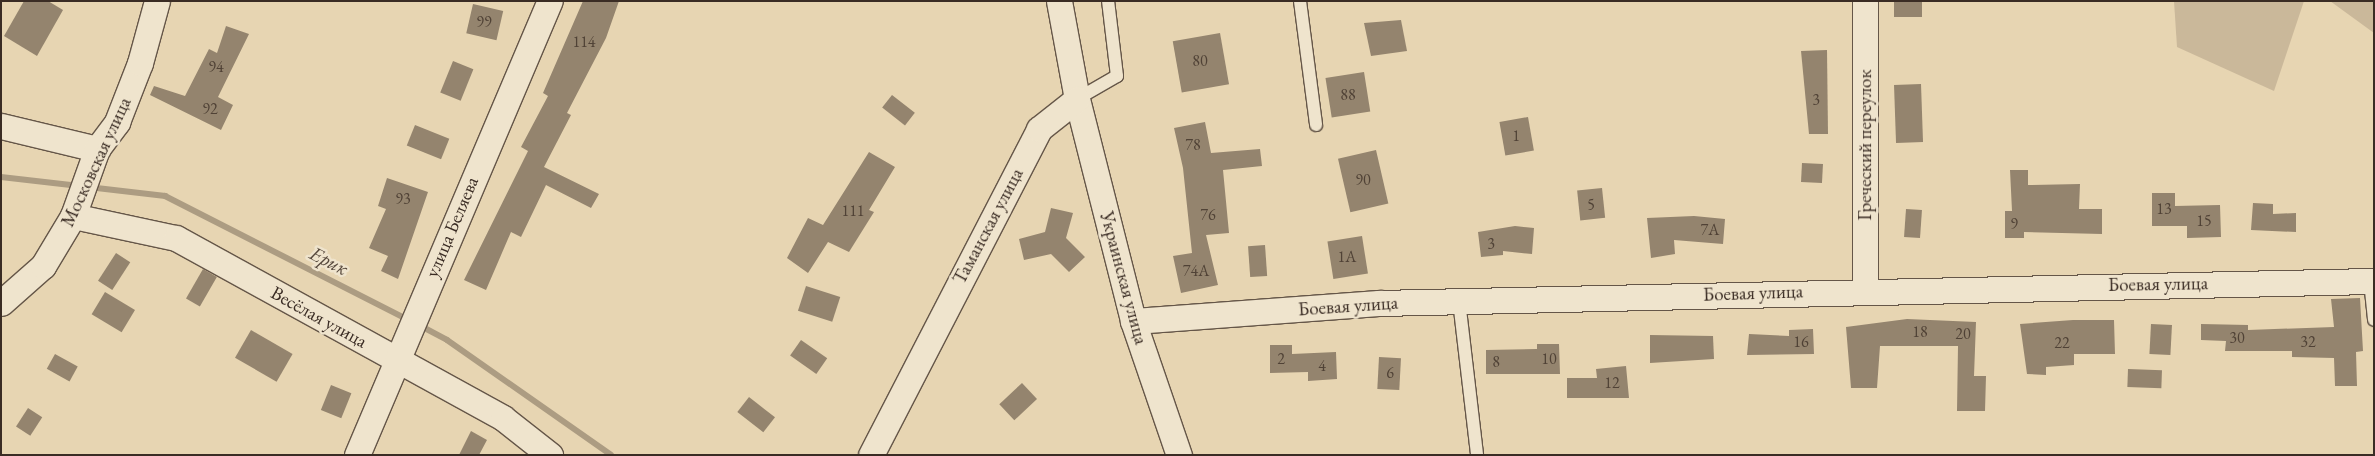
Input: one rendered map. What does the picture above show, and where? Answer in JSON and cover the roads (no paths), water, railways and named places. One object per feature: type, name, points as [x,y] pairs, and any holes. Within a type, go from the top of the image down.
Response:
[{"type":"street","name":"Московская улица","points":[[1,303],[44,266],[73,216],[98,149],[120,113],[157,1]]},
{"type":"street","name":"улица Беляева","points":[[357,455],[395,358],[550,1]]},
{"type":"street","points":[[1059,1],[1077,100]]},
{"type":"street","name":"Греческий переулок","points":[[1865,1],[1865,290]]},
{"type":"street","name":"Украинская улица","points":[[1077,100],[1133,321],[1179,455]]},
{"type":"street","name":"Таманская улица","points":[[871,455],[1039,129],[1077,100]]},
{"type":"street","points":[[1,126],[98,149]]},
{"type":"street","name":"Весёлая улица","points":[[73,216],[176,238],[503,418],[550,455]]},
{"type":"street","name":"Боевая улица","points":[[1133,321],[1459,300],[1865,290],[2372,281]]},
{"type":"lane","points":[[1077,100],[1117,76],[1108,1]]},
{"type":"lane","points":[[1300,1],[1316,125]]},
{"type":"lane","points":[[2372,281],[2374,320]]},
{"type":"lane","points":[[1459,300],[1476,455]]},
{"type":"waterway","name":"Ерик","points":[[1,177],[79,186]]},
{"type":"waterway","name":"Ерик","points":[[88,187],[165,196],[408,320]]},
{"type":"waterway","name":"Ерик","points":[[417,324],[447,340],[611,455]]}]
